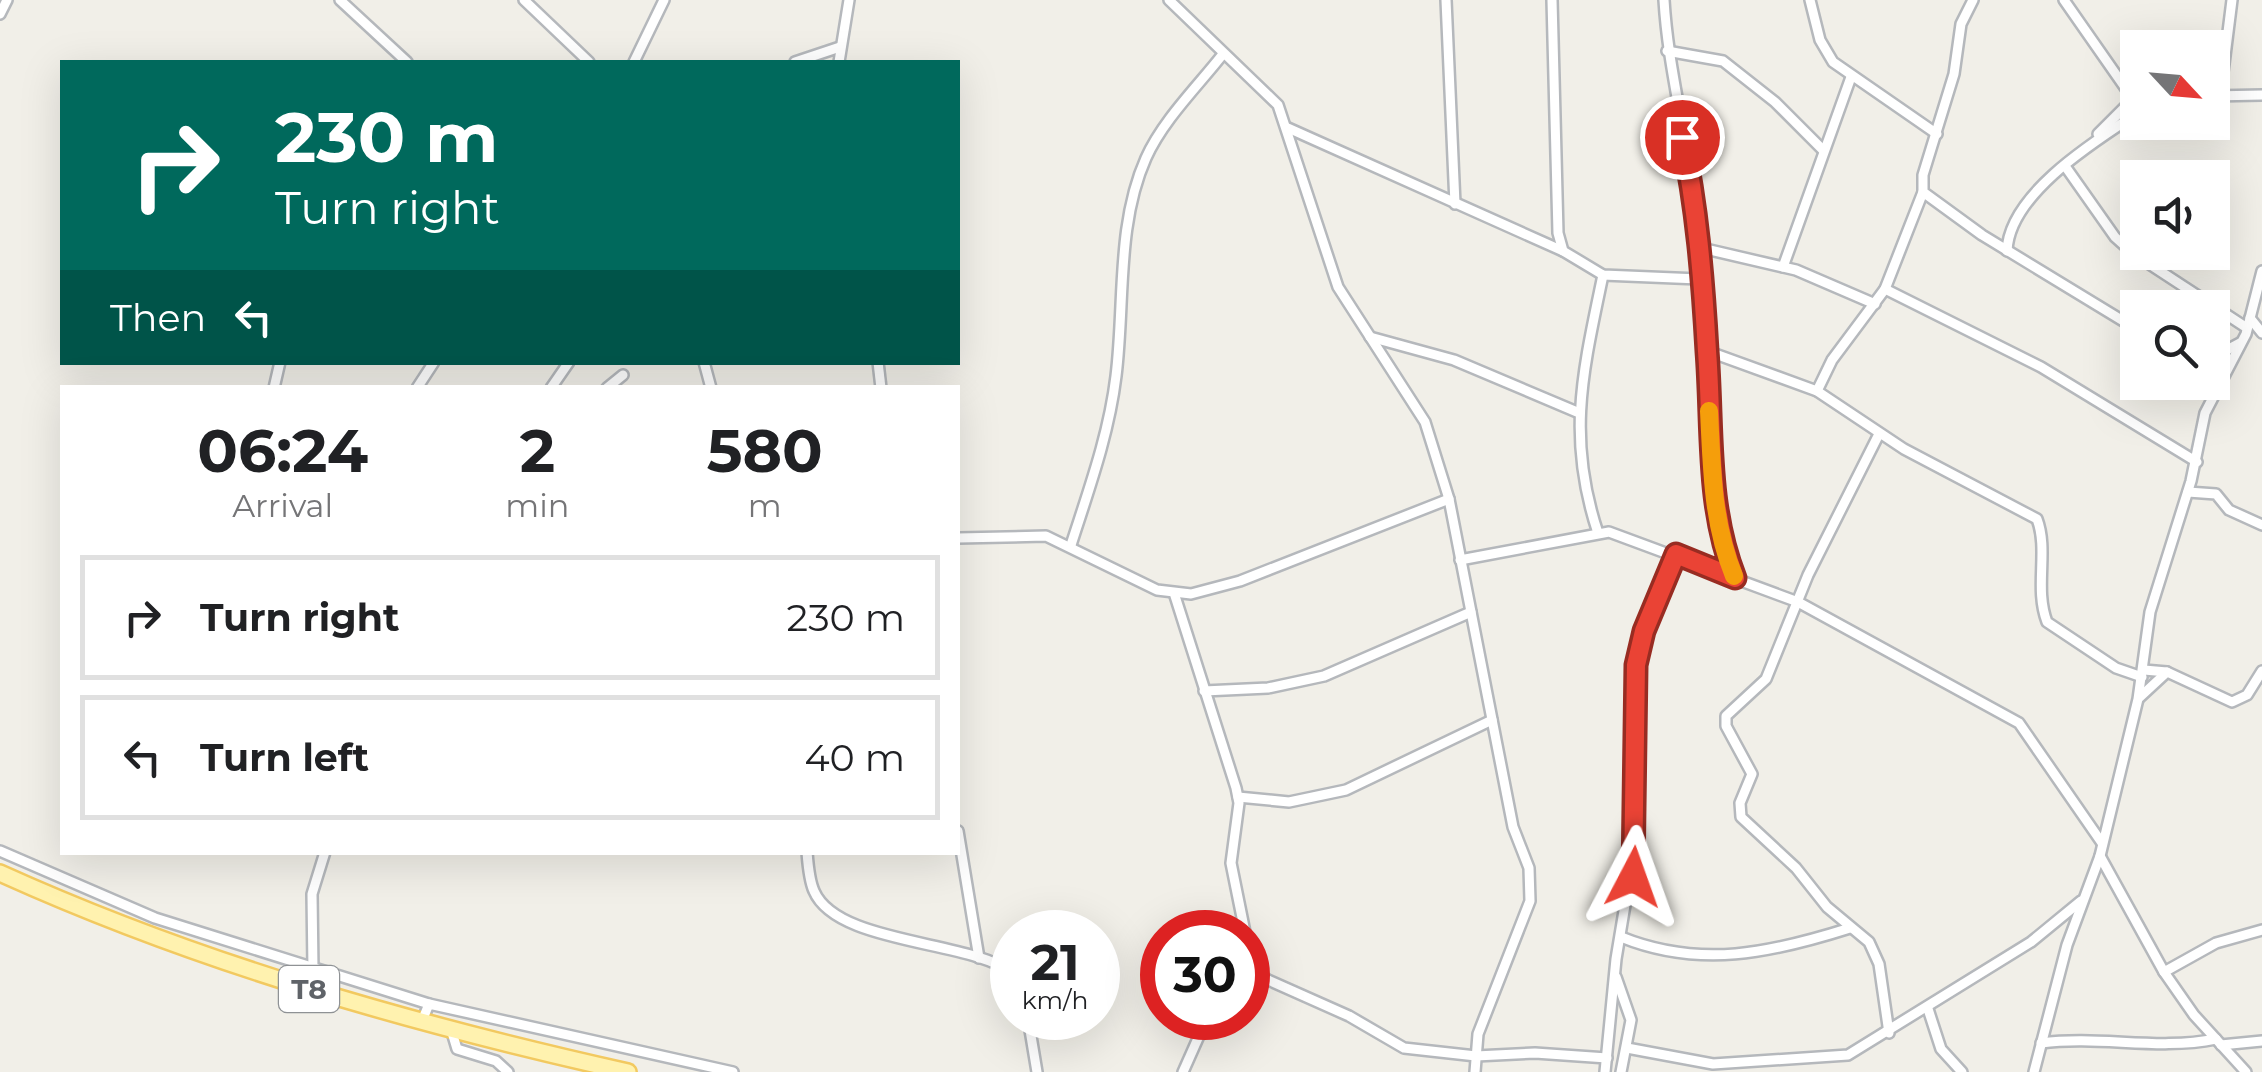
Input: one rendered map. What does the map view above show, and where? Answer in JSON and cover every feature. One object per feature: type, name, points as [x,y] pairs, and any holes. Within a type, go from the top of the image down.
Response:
[{"type":"main road","name":"T8","points":[[0,872],[212,959],[422,1022],[628,1072]]},
{"type":"street","points":[[0,14],[7,0]]},
{"type":"street","points":[[340,0],[405,60]]},
{"type":"street","points":[[524,0],[586,60]]},
{"type":"street","points":[[635,60],[664,0]]},
{"type":"street","points":[[838,60],[849,0]]},
{"type":"street","points":[[1169,0],[1278,105],[1338,288],[1426,422],[1449,499],[1470,612],[1483,656],[1513,827],[1532,883],[1508,968],[1478,1034],[1475,1072]]},
{"type":"street","points":[[1446,0],[1455,204]]},
{"type":"street","points":[[1552,0],[1558,233],[1563,250]]},
{"type":"street","points":[[1664,0],[1667,51],[1689,166],[1708,351],[1714,501],[1720,541],[1735,578]]},
{"type":"street","points":[[1810,0],[1824,51],[1851,77],[1937,134]]},
{"type":"street","points":[[1817,391],[1841,348],[1885,290],[1923,192],[1923,175],[1954,74],[1960,24],[1973,0]]},
{"type":"street","points":[[2064,0],[2120,82]]},
{"type":"street","points":[[2227,30],[2232,0]]},
{"type":"street","points":[[801,60],[840,47]]},
{"type":"street","points":[[1667,51],[1723,61],[1774,102],[1823,150]]},
{"type":"street","points":[[1071,545],[1107,428],[1116,378],[1126,238],[1138,179],[1155,141],[1223,54]]},
{"type":"street","points":[[1782,267],[1851,77]]},
{"type":"street","points":[[2230,96],[2262,95]]},
{"type":"street","points":[[2007,250],[2008,234],[2041,188],[2120,116]]},
{"type":"street","points":[[2089,145],[2120,125]]},
{"type":"street","points":[[1288,128],[1563,250],[1603,275],[1699,279]]},
{"type":"street","points":[[2065,166],[2115,237],[2134,254],[2246,330],[2262,334]]},
{"type":"street","points":[[1923,192],[1990,241],[2120,319]]},
{"type":"street","points":[[1990,241],[2008,234]]},
{"type":"street","points":[[1697,247],[1782,267],[1875,304]]},
{"type":"street","points":[[2230,361],[2246,330],[2262,271]]},
{"type":"street","points":[[1598,533],[1588,501],[1577,412],[1603,275]]},
{"type":"street","points":[[1885,290],[2041,367],[2196,462]]},
{"type":"street","points":[[2246,330],[2262,334]]},
{"type":"street","points":[[2230,343],[2246,330]]},
{"type":"street","points":[[1370,337],[1454,360],[1577,412]]},
{"type":"street","points":[[1708,351],[1817,391],[1880,434],[2038,519],[2042,530],[2038,583],[2047,622],[2116,668],[2143,674],[2166,672],[2232,702],[2259,683],[2262,670]]},
{"type":"street","points":[[611,385],[623,375]]},
{"type":"street","points":[[2034,1072],[2067,945],[2100,856],[2138,699],[2150,612],[2188,492],[2211,400]]},
{"type":"street","points":[[1880,434],[1798,602],[1766,679],[1726,716],[1726,726],[1752,774],[1739,812],[1850,928],[1869,942],[1876,954],[1889,1033]]},
{"type":"street","points":[[2188,492],[2216,494],[2229,510],[2262,526]]},
{"type":"street","points":[[960,538],[1028,534],[1071,545],[1175,596],[1240,582],[1449,499]]},
{"type":"street","points":[[1460,560],[1608,532],[1798,602],[2019,723],[2102,843]]},
{"type":"street","points":[[1605,1072],[1614,974],[1636,838],[1636,665],[1644,631],[1676,554]]},
{"type":"street","points":[[1175,596],[1238,797],[1231,863],[1241,910]]},
{"type":"street","points":[[1204,691],[1268,688],[1324,676],[1470,612]]},
{"type":"street","points":[[2138,699],[2166,672]]},
{"type":"street","points":[[1238,797],[1289,802],[1346,790],[1492,720]]},
{"type":"street","points":[[960,845],[978,958]]},
{"type":"street","points":[[0,850],[155,918],[313,970],[430,1004],[733,1072]]},
{"type":"street","points":[[313,970],[312,894],[324,855]]},
{"type":"street","points":[[808,855],[814,892],[834,912],[882,933],[990,963]]},
{"type":"street","points":[[2100,856],[2164,972],[2246,1072]]},
{"type":"street","points":[[2090,885],[2113,882]]},
{"type":"street","points":[[1628,1048],[1731,1068],[1848,1055],[1928,1009],[2050,928],[2084,899]]},
{"type":"street","points":[[1620,938],[1663,954],[1709,957],[1850,928]]},
{"type":"street","points":[[2050,928],[2067,945]]},
{"type":"street","points":[[2164,972],[2216,943],[2262,930]]},
{"type":"street","points":[[1614,974],[1631,1020],[1621,1072]]},
{"type":"street","points":[[1270,980],[1349,1016],[1392,1044],[1476,1056],[1535,1053],[1607,1058]]},
{"type":"street","points":[[422,1022],[430,1004]]},
{"type":"street","points":[[1928,1009],[1942,1048],[1962,1072]]},
{"type":"street","points":[[450,1029],[457,1049],[496,1061],[508,1072]]},
{"type":"street","points":[[2041,1043],[2081,1039],[2171,1046],[2262,1041]]},
{"type":"street","points":[[1032,1040],[1037,1072]]},
{"type":"street","points":[[1184,1072],[1197,1040]]},
{"type":"slow traffic","points":[[1709,411],[1720,541],[1734,576]]},
{"type":"route","points":[[1633,877],[1637,768],[1634,692],[1644,631],[1676,554],[1735,578],[1720,541],[1714,501],[1708,351],[1689,166],[1682,137]]}]
